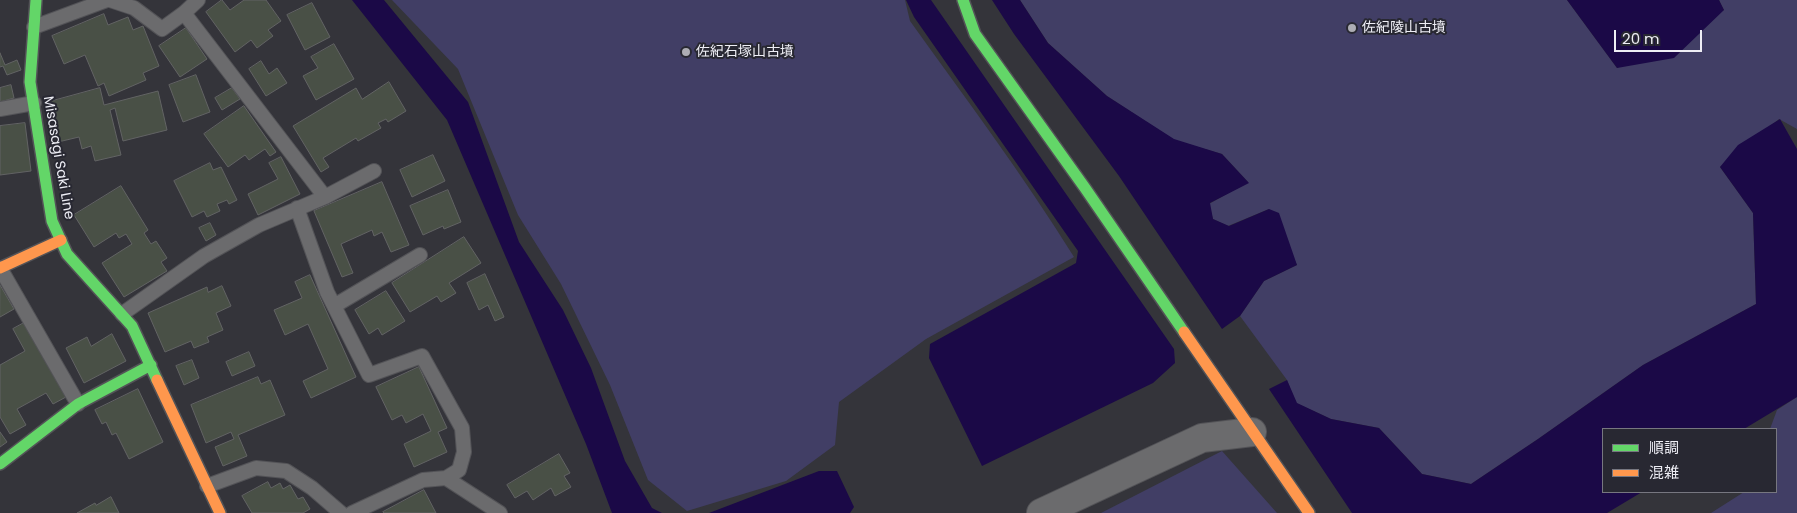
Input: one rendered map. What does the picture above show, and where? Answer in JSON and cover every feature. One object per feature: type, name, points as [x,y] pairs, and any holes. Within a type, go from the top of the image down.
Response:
[{"type":"street","name":"Misasagi Saki Line","points":[[36,0],[30,82],[52,221],[68,254],[132,326],[220,513]]},
{"type":"street","points":[[963,0],[975,34],[1085,188],[1252,432],[1310,513]]},
{"type":"street","points":[[0,268],[61,240]]},
{"type":"street","points":[[0,464],[78,404],[151,365]]},
{"type":"street","points":[[1041,513],[1202,438],[1252,432]]},
{"type":"lane","points":[[34,27],[108,0],[134,8],[162,29],[198,0]]},
{"type":"lane","points":[[184,13],[325,197]]},
{"type":"lane","points":[[0,109],[34,103]]},
{"type":"lane","points":[[122,314],[204,256],[259,226],[325,197],[374,171]]},
{"type":"lane","points":[[297,208],[327,292],[369,374],[422,356],[462,428],[464,452],[459,470],[446,478],[422,480],[352,513]]},
{"type":"lane","points":[[334,306],[420,255]]},
{"type":"lane","points":[[0,268],[78,404]]},
{"type":"lane","points":[[207,486],[256,468],[286,471],[312,488],[341,513]]},
{"type":"lane","points":[[446,478],[500,513]]},
{"type":"shaded area","points":[[352,0],[384,0],[468,102],[519,242],[563,310],[591,368],[625,461],[652,508],[662,513],[612,513],[586,444],[447,120]]},
{"type":"shaded area","points":[[392,0],[905,0],[910,21],[1014,167],[1074,257],[926,339],[839,402],[835,445],[786,481],[687,511],[648,480],[610,385],[561,284],[518,215],[458,69]]},
{"type":"shaded area","points":[[906,0],[931,0],[1174,349],[1175,363],[1153,383],[982,466],[929,358],[930,344],[1076,263],[1078,251],[914,17]]},
{"type":"shaded area","points":[[992,0],[1020,0],[1048,43],[1107,96],[1174,139],[1222,154],[1249,183],[1210,203],[1213,219],[1229,226],[1269,209],[1279,213],[1297,265],[1264,281],[1240,316],[1222,329],[1119,176],[1014,34]]},
{"type":"shaded area","points":[[1020,0],[1567,0],[1617,68],[1724,10],[1719,0],[1797,0],[1797,129],[1779,119],[1720,167],[1753,213],[1756,304],[1643,365],[1471,484],[1422,474],[1379,428],[1331,419],[1296,403],[1287,380],[1240,316],[1264,281],[1297,265],[1269,209],[1228,226],[1213,219],[1209,204],[1248,182],[1222,154],[1174,140],[1107,96],[1048,43]]},
{"type":"shaded area","points":[[1567,0],[1719,0],[1724,10],[1674,58],[1617,68]]},
{"type":"shaded area","points":[[1780,119],[1797,149],[1797,397],[1746,428],[1602,428],[1602,493],[1640,493],[1607,513],[1352,513],[1269,389],[1287,380],[1297,403],[1331,419],[1379,428],[1422,474],[1471,484],[1643,365],[1756,304],[1753,213],[1720,167],[1738,145]]},
{"type":"shaded area","points":[[1797,397],[1797,513],[1711,513],[1742,493],[1777,493],[1777,428],[1770,428],[1777,410]]},
{"type":"shaded area","points":[[1222,451],[1277,513],[1101,513]]},
{"type":"shaded area","points":[[819,471],[837,471],[854,507],[850,513],[709,513]]},
{"type":"building","points":[[222,0],[230,10],[244,0],[266,0],[281,21],[268,30],[273,36],[257,48],[251,40],[235,52],[206,12]]},
{"type":"building","points":[[312,3],[330,37],[305,50],[287,15]]},
{"type":"building","points":[[104,14],[108,25],[128,17],[133,30],[143,26],[159,66],[143,73],[146,80],[109,96],[104,83],[98,86],[85,55],[64,64],[52,36]]},
{"type":"building","points":[[186,28],[207,59],[180,77],[159,46]]},
{"type":"building","points":[[334,44],[354,79],[316,100],[303,76],[318,68],[311,57]]},
{"type":"building","points":[[0,53],[5,65],[17,60],[21,70],[7,75],[3,66],[0,67]]},
{"type":"building","points":[[261,61],[269,74],[277,68],[287,83],[266,96],[249,69]]},
{"type":"building","points":[[196,75],[210,112],[183,122],[169,85]]},
{"type":"building","points":[[389,82],[406,111],[388,122],[386,119],[378,123],[381,128],[358,141],[356,138],[323,158],[329,167],[321,172],[293,126],[356,88],[362,99]]},
{"type":"building","points":[[11,85],[14,98],[0,102],[0,88]]},
{"type":"building","points":[[100,88],[104,105],[158,91],[167,130],[123,141],[115,108],[110,110],[121,155],[95,161],[91,146],[82,149],[79,137],[58,142],[49,102]]},
{"type":"building","points":[[232,88],[240,99],[222,110],[215,98]]},
{"type":"building","points":[[244,106],[276,152],[270,156],[265,149],[249,160],[245,155],[228,167],[204,134]]},
{"type":"building","points":[[25,123],[31,171],[0,175],[0,126]]},
{"type":"building","points":[[433,155],[445,181],[412,197],[400,170]]},
{"type":"building","points":[[281,157],[300,194],[258,215],[248,194],[278,179],[269,163]]},
{"type":"building","points":[[210,163],[213,170],[221,167],[237,200],[229,204],[227,200],[217,204],[220,211],[207,217],[204,211],[192,217],[174,181]]},
{"type":"building","points":[[382,182],[409,245],[391,252],[382,232],[374,236],[372,230],[341,244],[353,273],[342,277],[314,211]]},
{"type":"building","points":[[121,186],[148,230],[144,233],[151,244],[156,241],[167,258],[161,262],[167,271],[124,297],[102,263],[132,244],[126,234],[119,238],[116,233],[94,247],[74,215]]},
{"type":"building","points":[[448,190],[461,222],[444,229],[443,226],[423,235],[410,206]]},
{"type":"building","points":[[210,223],[216,235],[206,241],[199,228]]},
{"type":"building","points":[[464,237],[481,263],[449,283],[456,293],[441,302],[437,296],[410,312],[392,283]]},
{"type":"building","points":[[485,274],[504,317],[495,321],[488,305],[479,310],[467,283]]},
{"type":"building","points":[[310,275],[356,377],[311,398],[303,381],[328,369],[308,324],[285,335],[274,310],[302,298],[295,282]]},
{"type":"building","points":[[0,285],[14,309],[0,317]]},
{"type":"building","points":[[222,286],[231,306],[216,313],[223,330],[207,337],[209,342],[194,348],[191,341],[165,352],[148,313],[207,287],[208,292]]},
{"type":"building","points":[[386,291],[405,321],[382,335],[378,328],[369,334],[355,310]]},
{"type":"building","points":[[24,323],[66,397],[53,404],[46,393],[17,409],[26,425],[10,434],[0,417],[0,365],[25,351],[13,329]]},
{"type":"building","points":[[112,334],[126,361],[84,383],[66,348],[87,337],[91,346]]},
{"type":"building","points":[[249,352],[255,366],[232,376],[226,362]]},
{"type":"building","points":[[192,360],[199,378],[184,385],[176,366]]},
{"type":"building","points":[[419,367],[447,428],[438,432],[447,452],[414,467],[404,444],[431,431],[423,414],[406,423],[402,415],[392,420],[376,387]]},
{"type":"building","points":[[258,377],[261,384],[270,380],[285,415],[238,435],[247,456],[223,466],[215,447],[234,439],[231,432],[206,443],[191,405]]},
{"type":"building","points":[[138,389],[163,442],[129,459],[116,433],[112,435],[106,422],[102,424],[95,410]]},
{"type":"building","points":[[0,432],[7,442],[0,447]]},
{"type":"building","points":[[559,454],[570,473],[564,476],[571,487],[555,496],[551,488],[533,500],[527,491],[515,498],[507,485]]},
{"type":"building","points":[[268,482],[271,488],[280,483],[283,489],[290,485],[298,499],[303,497],[310,509],[303,513],[252,513],[242,496]]},
{"type":"building","points":[[424,490],[436,513],[383,512]]},
{"type":"building","points":[[111,497],[119,513],[77,513],[95,503],[96,505]]},
{"type":"traffic: fast","points":[[36,0],[30,82],[52,221],[67,254],[132,326],[157,380]]},
{"type":"traffic: fast","points":[[963,0],[975,34],[1085,188],[1184,332]]},
{"type":"traffic: fast","points":[[0,464],[78,404],[151,365]]},
{"type":"traffic: slow","points":[[0,268],[61,240]]},
{"type":"traffic: slow","points":[[1184,332],[1309,513]]},
{"type":"traffic: slow","points":[[157,380],[220,513]]},
{"type":"place","name":"佐紀陵山古墳","points":[[1352,28]]},
{"type":"place","name":"佐紀石塚山古墳","points":[[686,52]]}]
